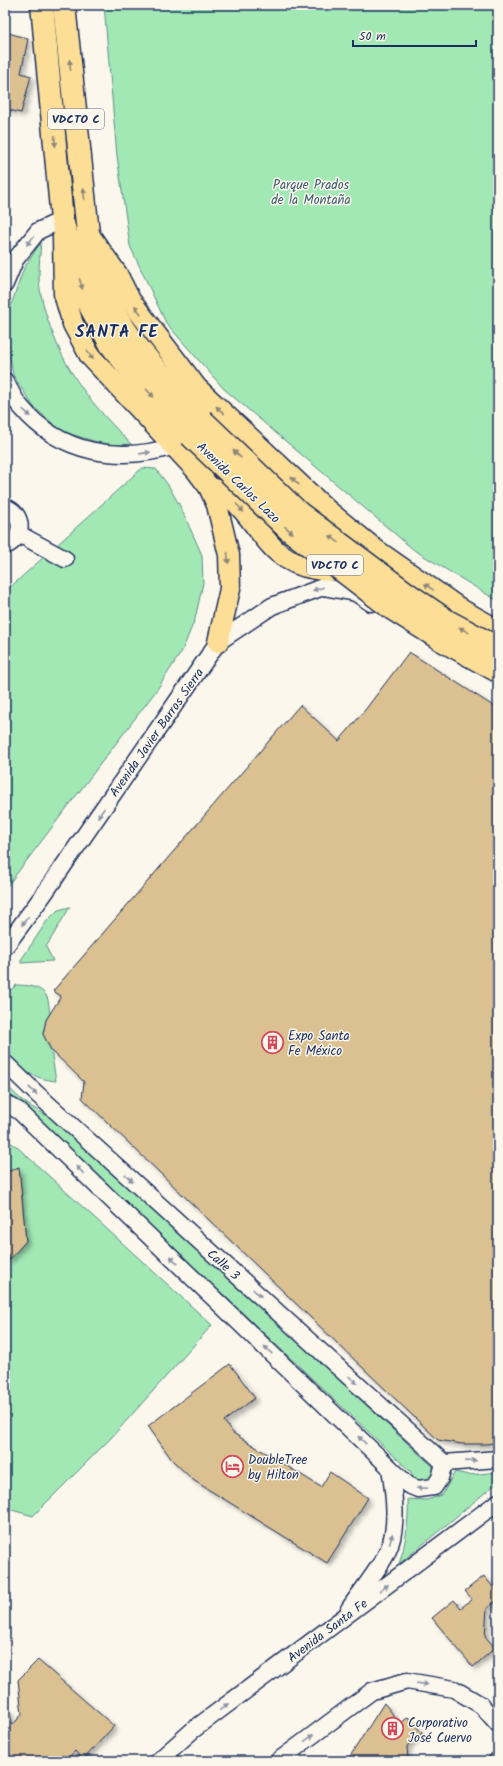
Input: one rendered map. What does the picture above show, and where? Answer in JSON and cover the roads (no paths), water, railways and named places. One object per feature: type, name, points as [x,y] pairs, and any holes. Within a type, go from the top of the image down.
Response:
[{"type":"highway","name":"Avenida Carlos Lazo","points":[[42,5],[62,220],[83,294],[111,345],[141,383],[189,434],[288,529],[391,608],[440,639],[498,671]]},
{"type":"highway","name":"Avenida Carlos Lazo","points":[[64,5],[88,233],[94,264],[101,286],[118,320],[136,345],[189,434],[405,592],[449,622],[498,648]]},
{"type":"main road","name":"Avenida Carlos Lazo","points":[[88,233],[117,274],[130,300],[197,388],[327,510],[376,550],[462,610],[498,630]]},
{"type":"main road","name":"Avenida Carlos Lazo","points":[[189,434],[196,470],[209,487],[217,504],[222,521],[228,555],[230,589],[218,642]]},
{"type":"main road","points":[[209,487],[230,497],[269,545],[284,557],[298,565],[314,569],[338,571],[354,565],[376,550]]},
{"type":"street","points":[[5,284],[15,260],[38,231],[62,220]]},
{"type":"street","points":[[5,381],[20,407],[45,429],[67,443],[91,451],[116,455],[142,454],[189,434]]},
{"type":"street","points":[[5,507],[15,513],[19,519],[19,534],[15,540],[5,546]]},
{"type":"street","points":[[19,534],[65,558]]},
{"type":"street","name":"Avenida Javier Barros Sierra","points":[[5,947],[44,894],[218,642],[272,606],[323,587],[356,593],[498,682]]},
{"type":"street","name":"Calle 3","points":[[5,1063],[36,1094],[444,1463]]},
{"type":"street","points":[[5,1103],[18,1111],[408,1485],[418,1489],[434,1487],[438,1482],[444,1463],[498,1459]]},
{"type":"street","points":[[341,1620],[387,1552],[392,1536],[394,1502],[390,1468]]},
{"type":"street","name":"Avenida Santa Fe","points":[[158,1761],[193,1730],[498,1502]]},
{"type":"street","points":[[278,1761],[372,1691],[407,1681],[454,1689],[481,1705],[498,1724]]},
{"type":"place","name":"Expo Santa Fe México","points":[[272,1042]]},
{"type":"place","name":"DoubleTree by Hilton","points":[[233,1466]]},
{"type":"place","name":"Corporativo José Cuervo","points":[[393,1729]]},
{"type":"district","name":"SANTA FE","points":[[117,331]]},
{"type":"park label","name":"Parque Prados de la Montaña","points":[[311,192]]}]
